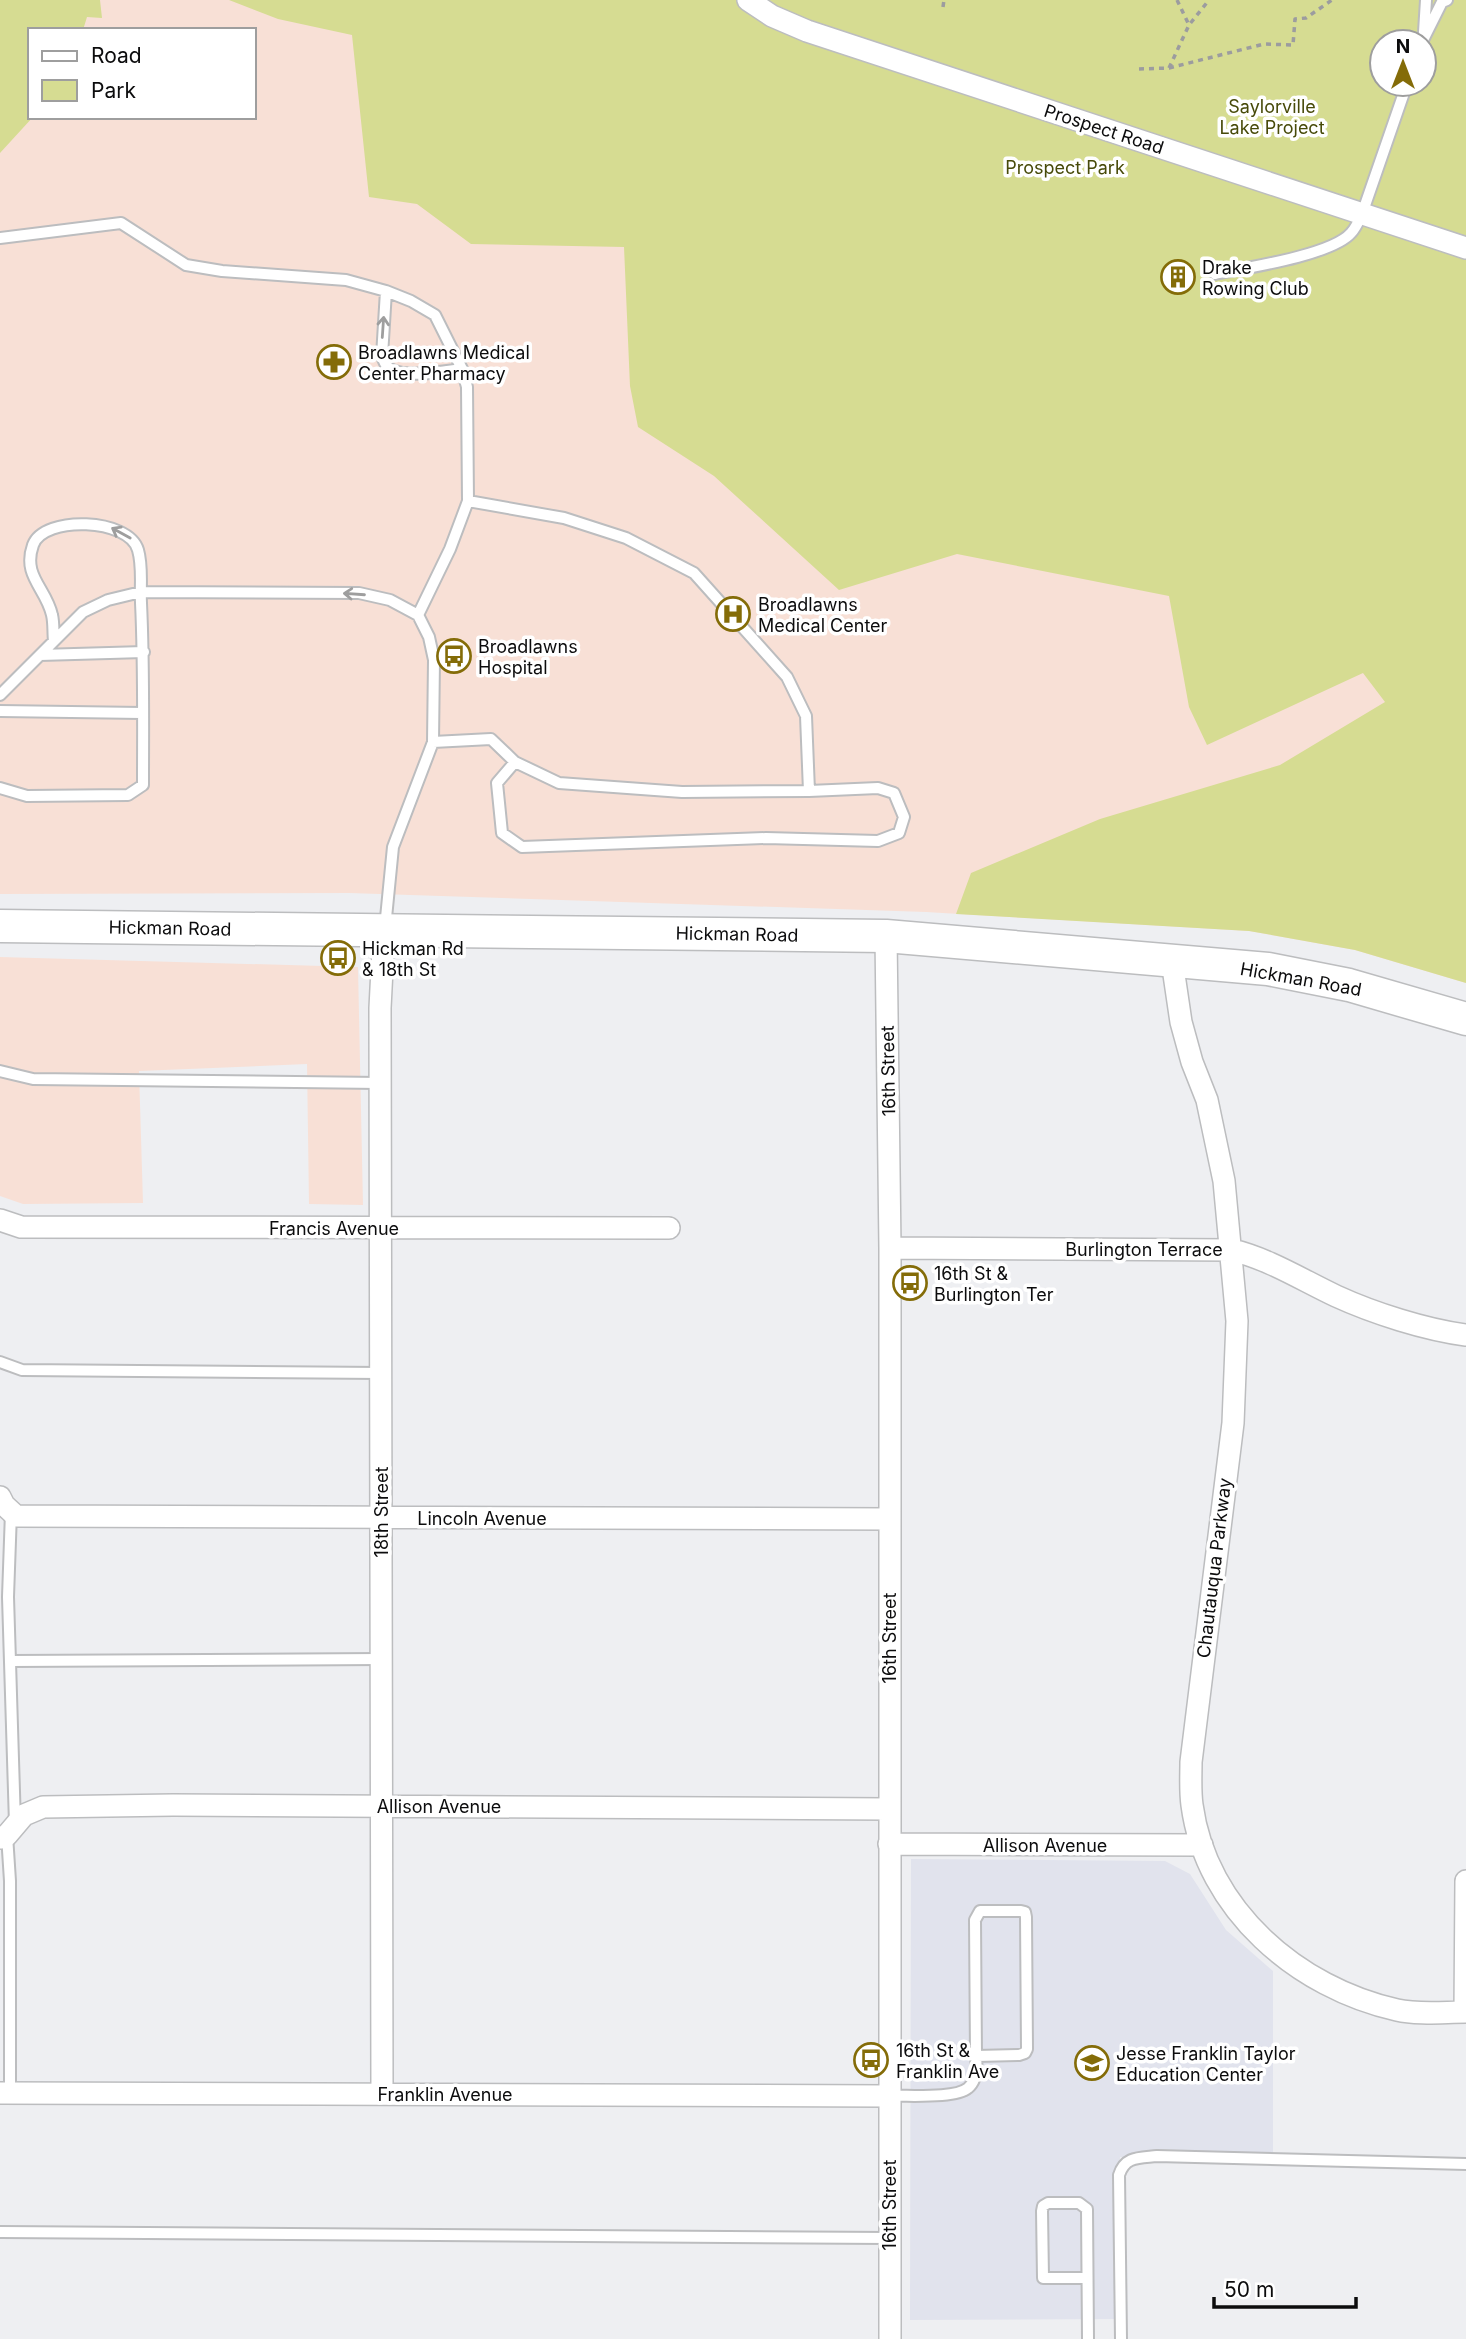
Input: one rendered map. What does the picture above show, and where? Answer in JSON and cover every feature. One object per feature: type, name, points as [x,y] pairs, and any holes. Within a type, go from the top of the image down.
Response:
[{"type":"main road","name":"Hickman Road","points":[[0,926],[886,936],[1268,969],[1349,985],[1466,1019]]},
{"type":"street","name":"Prospect Road","points":[[748,0],[772,16],[807,32],[1466,248]]},
{"type":"street","name":"18th Street","points":[[382,2094],[380,1007],[384,930]]},
{"type":"street","name":"16th Street","points":[[886,936],[890,1248],[890,2339]]},
{"type":"street","name":"Chautauqua Parkway","points":[[1172,961],[1181,1022],[1207,1101],[1224,1181],[1237,1321],[1233,1423],[1191,1762],[1192,1805],[1202,1845],[1211,1869],[1234,1907],[1257,1934],[1299,1970],[1347,1996],[1400,2011],[1465,2012]]},
{"type":"street","name":"Francis Avenue","points":[[0,1220],[21,1227],[669,1228]]},
{"type":"street","name":"Burlington Terrace","points":[[890,1248],[1232,1250],[1253,1255],[1339,1297],[1436,1331],[1466,1335]]},
{"type":"street","name":"Lincoln Avenue","points":[[6,1504],[16,1516],[890,1519]]},
{"type":"street","name":"Allison Avenue","points":[[7,1833],[24,1815],[43,1807],[173,1805],[888,1809]]},
{"type":"street","name":"Allison Avenue","points":[[889,1844],[1202,1845]]},
{"type":"street","points":[[1465,2012],[1466,1881]]},
{"type":"street","name":"Franklin Avenue","points":[[5,2093],[889,2095]]},
{"type":"lane","points":[[1424,28],[1426,0]]},
{"type":"lane","points":[[1428,28],[1442,2],[1447,0]]},
{"type":"lane","points":[[1215,274],[1298,258],[1341,241],[1351,233],[1363,214],[1402,98]]},
{"type":"lane","points":[[0,238],[121,223],[186,265],[222,271],[346,280],[386,291],[435,315],[462,369],[467,387],[468,501],[450,549],[418,615]]},
{"type":"lane","points":[[386,291],[382,343],[382,356],[386,366],[403,373],[462,369]]},
{"type":"lane","points":[[468,501],[564,518],[625,538],[694,573],[787,677],[806,716],[809,791]]},
{"type":"lane","points":[[0,788],[27,796],[128,795],[143,785],[144,652],[141,592],[138,548],[130,536],[111,527],[82,525],[47,530],[34,542],[29,561],[34,579],[52,614],[54,641]]},
{"type":"lane","points":[[0,695],[83,612],[108,600],[141,592],[359,593],[390,600],[418,615],[429,637],[434,660],[433,742],[393,847],[384,930]]},
{"type":"lane","points":[[40,655],[144,652]]},
{"type":"lane","points":[[0,710],[142,713]]},
{"type":"lane","points":[[433,742],[491,739],[515,762],[559,783],[682,792],[878,788],[894,793],[904,817],[899,833],[878,841],[766,838],[522,847],[502,833],[497,783],[515,762]]},
{"type":"lane","points":[[0,1071],[33,1079],[380,1083]]},
{"type":"lane","points":[[0,1362],[22,1370],[381,1373]]},
{"type":"lane","points":[[5,2093],[10,1881],[7,1833],[10,1661],[6,1504]]},
{"type":"lane","points":[[10,1661],[382,1658]]},
{"type":"lane","points":[[889,2095],[952,2094],[968,2089],[973,2081],[976,2056],[975,1920],[980,1910],[1021,1910],[1026,1917],[1027,2049],[1019,2055],[976,2056]]},
{"type":"lane","points":[[1121,2339],[1119,2175],[1122,2165],[1132,2158],[1157,2156],[1466,2164]]},
{"type":"lane","points":[[1087,2278],[1043,2278],[1042,2211],[1048,2203],[1079,2203],[1087,2209],[1088,2339]]},
{"type":"lane","points":[[0,2232],[889,2238]]},
{"type":"path","points":[[943,8],[944,0]]},
{"type":"path","points":[[1177,0],[1189,25]]},
{"type":"path","points":[[1169,68],[1189,25],[1209,0]]},
{"type":"path","points":[[1139,69],[1169,68],[1264,44],[1293,45],[1295,19],[1306,18],[1332,0]]},
{"type":"shaded area","name":"Broadlawns Medical Center","points":[[0,0],[546,0],[1466,336],[1466,983],[1355,950],[1249,931],[926,912],[349,893],[0,894]]},
{"type":"shaded area","points":[[0,957],[358,967],[363,1205],[309,1204],[307,1064],[139,1071],[143,1203],[23,1204],[0,1196]]},
{"type":"shaded area","name":"Jesse Franklin Taylor Education Center","points":[[911,1859],[1165,1861],[1190,1874],[1226,1930],[1273,1971],[1273,2155],[1120,2157],[1116,2319],[910,2320]]},
{"type":"green space","points":[[0,0],[100,0],[102,18],[87,17],[84,28],[28,28],[28,119],[31,119],[0,153]]},
{"type":"green space","points":[[229,0],[1466,0],[1466,983],[1355,950],[1249,931],[956,914],[971,873],[1100,819],[1280,765],[1385,702],[1363,673],[1207,745],[1189,707],[1169,596],[957,554],[839,590],[714,476],[638,427],[630,386],[624,247],[471,244],[417,204],[369,197],[352,35],[278,19]]},
{"type":"place","name":"Drake Rowing Club","points":[[1178,277]]},
{"type":"place","name":"Broadlawns Medical Center Pharmacy","points":[[334,362]]},
{"type":"place","name":"Broadlawns Medical Center","points":[[733,614]]},
{"type":"place","name":"Broadlawns Hospital","points":[[454,656]]},
{"type":"place","name":"Hickman Rd & 18th St","points":[[338,958]]},
{"type":"place","name":"16th St & Burlington Ter","points":[[910,1283]]},
{"type":"place","name":"16th St & Franklin Ave","points":[[871,2060]]},
{"type":"place","name":"Jesse Franklin Taylor Education Center","points":[[1092,2063]]},
{"type":"park label","name":"Saylorville Lake Project","points":[[1272,116]]},
{"type":"park label","name":"Prospect Park","points":[[1065,167]]}]
